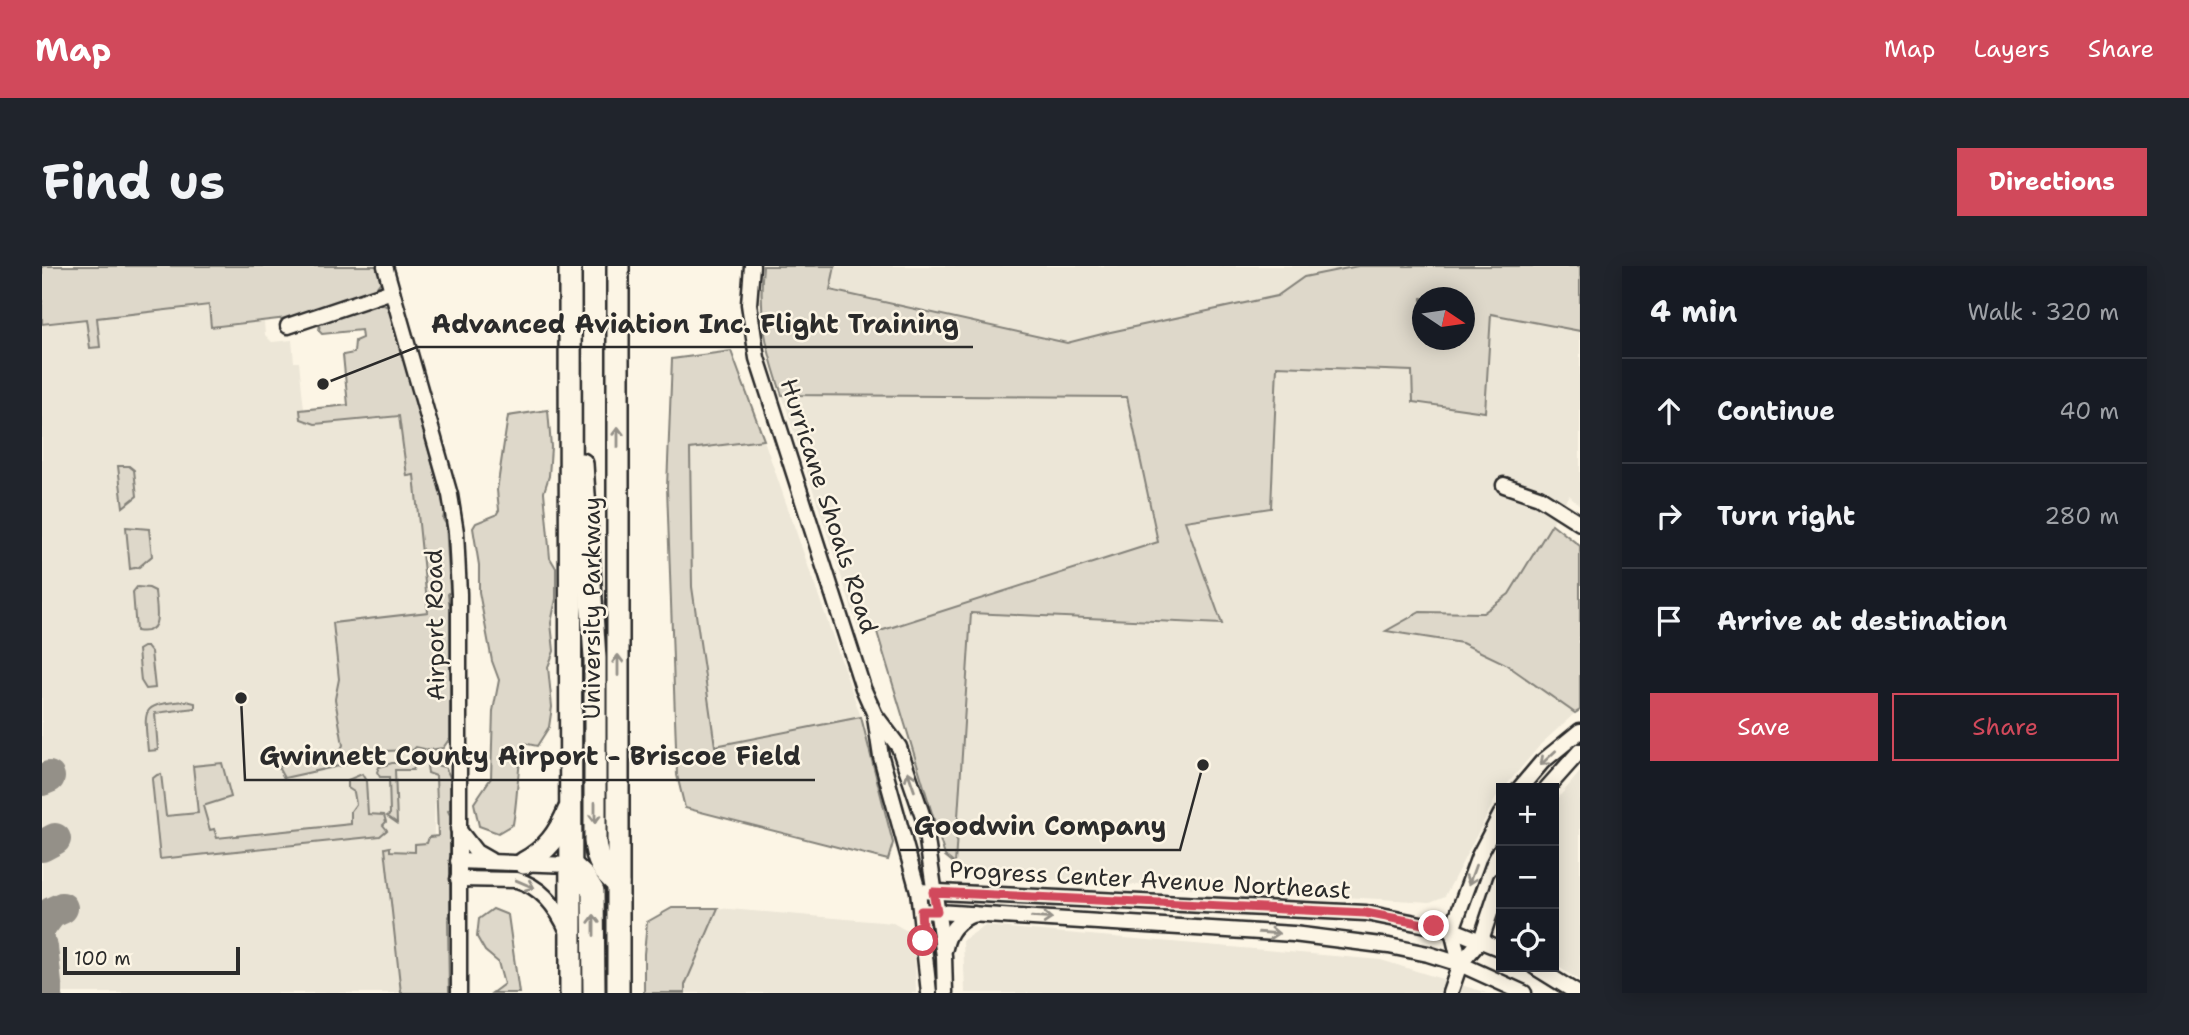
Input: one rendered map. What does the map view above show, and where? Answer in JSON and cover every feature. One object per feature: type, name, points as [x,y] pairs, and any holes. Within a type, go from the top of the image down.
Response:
[{"type":"highway","name":"University Parkway","points":[[570,266],[571,993]]},
{"type":"highway","name":"University Parkway","points":[[618,266],[618,993]]},
{"type":"highway","points":[[570,403],[586,499],[594,623],[595,841],[597,859],[605,873],[618,884]]},
{"type":"highway","points":[[524,863],[544,850],[552,841],[571,805]]},
{"type":"highway","points":[[571,865],[593,891],[594,993]]},
{"type":"street","name":"Airport Road","points":[[385,266],[450,495],[456,532],[459,594],[459,993]]},
{"type":"street","name":"Hurricane Shoals Road","points":[[752,266],[749,304],[757,358],[863,688],[875,715],[899,747],[924,820],[930,864],[921,911],[929,993]]},
{"type":"street","points":[[288,326],[392,291]]},
{"type":"street","points":[[1504,485],[1539,497],[1580,523]]},
{"type":"street","name":"Hurricane Shoals Road","points":[[875,715],[881,757],[926,891],[937,911],[944,956],[945,993]]},
{"type":"street","points":[[1524,783],[1542,762],[1580,731]]},
{"type":"street","points":[[1551,783],[1580,751]]},
{"type":"street","points":[[1460,964],[1452,930],[1479,856],[1496,824]]},
{"type":"street","points":[[458,829],[477,852],[495,862]]},
{"type":"street","points":[[458,861],[571,865]]},
{"type":"street","points":[[930,864],[946,884],[969,894]]},
{"type":"street","points":[[458,879],[525,882],[557,909],[571,939]]},
{"type":"street","name":"Progress Center Avenue Northeast","points":[[926,891],[1366,913],[1452,930],[1496,947]]},
{"type":"street","points":[[1450,993],[1460,964],[1481,940],[1496,895]]},
{"type":"street","name":"Progress Center Avenue Northeast","points":[[921,911],[1293,934],[1389,946],[1460,964],[1524,993]]},
{"type":"street","points":[[944,956],[947,935],[961,921],[974,914]]},
{"type":"street","points":[[1543,972],[1577,993]]},
{"type":"shaded area","points":[[42,266],[261,282],[265,335],[272,342],[292,340],[294,362],[299,362],[304,409],[406,401],[442,621],[433,853],[439,993],[42,993]]},
{"type":"shaded area","points":[[42,266],[379,266],[382,280],[376,288],[364,293],[287,318],[211,327],[209,305],[97,318],[100,347],[90,348],[86,319],[42,324]]},
{"type":"shaded area","points":[[763,266],[835,266],[830,290],[1067,343],[1277,296],[1304,277],[1358,266],[1580,266],[1580,331],[1491,314],[1485,412],[1413,402],[1412,371],[1277,366],[1271,508],[1185,521],[1222,624],[971,613],[955,864],[945,856],[877,632],[1158,542],[1127,397],[782,395],[765,332]]},
{"type":"shaded area","points":[[835,266],[1358,266],[1304,277],[1277,296],[1067,343],[830,290]]},
{"type":"shaded area","points":[[380,303],[391,311],[445,510],[443,519],[446,524],[450,592],[450,738],[443,748],[429,750],[416,747],[413,750],[383,751],[348,764],[284,778],[279,769],[283,757],[340,751],[343,745],[335,699],[339,679],[333,623],[428,612],[414,475],[407,476],[399,416],[315,424],[301,419],[300,410],[348,405],[343,355],[354,353],[355,341],[362,338],[361,330],[322,334],[319,331],[320,322]]},
{"type":"shaded area","points":[[1491,314],[1580,331],[1580,505],[1569,495],[1509,594],[1483,613],[1420,612],[1387,631],[1462,643],[1504,663],[1575,713],[1541,744],[1508,783],[1496,783],[1496,798],[1445,896],[1430,902],[965,875],[955,864],[971,613],[1221,624],[1185,521],[1271,508],[1277,366],[1413,371],[1485,411]]},
{"type":"shaded area","points":[[731,351],[764,440],[690,449],[692,587],[715,746],[861,717],[893,843],[888,860],[685,808],[677,775],[667,487],[672,359]]},
{"type":"shaded area","points":[[782,395],[1127,396],[1159,542],[861,637]]},
{"type":"shaded area","points":[[548,410],[551,447],[549,476],[544,492],[550,558],[556,568],[556,599],[551,623],[554,651],[548,667],[552,707],[549,727],[537,746],[523,743],[513,824],[498,833],[479,826],[474,803],[491,778],[493,711],[499,680],[492,661],[479,592],[479,565],[473,528],[476,523],[496,515],[499,510],[497,490],[508,416]]},
{"type":"shaded area","points":[[764,440],[861,717],[715,747],[692,587],[690,449]]},
{"type":"shaded area","points":[[118,466],[129,466],[134,470],[137,496],[123,507]]},
{"type":"shaded area","points":[[1552,524],[1580,546],[1580,710],[1575,713],[1504,663],[1462,643],[1386,631],[1420,612],[1483,613],[1509,594]]},
{"type":"shaded area","points":[[126,527],[149,529],[152,556],[139,567],[130,569]]},
{"type":"shaded area","points":[[137,587],[155,591],[157,620],[151,629],[145,631],[136,631],[133,592]]},
{"type":"shaded area","points":[[147,647],[151,652],[155,688],[146,689],[141,681],[138,650]]},
{"type":"shaded area","points":[[186,701],[195,703],[195,708],[155,713],[158,750],[148,751],[148,711],[160,704]]},
{"type":"shaded area","points":[[222,763],[231,797],[203,806],[210,830],[214,829],[217,838],[351,824],[351,811],[356,804],[354,792],[348,788],[348,780],[362,774],[366,781],[368,814],[384,815],[386,822],[383,825],[387,830],[380,836],[160,859],[152,779],[161,774],[166,816],[198,813],[193,766]]},
{"type":"shaded area","points":[[392,763],[415,765],[413,770],[395,770],[397,823],[387,816],[390,814],[389,777],[380,777],[377,772],[379,767]]},
{"type":"shaded area","points":[[429,764],[445,767],[450,777],[449,993],[401,993],[385,848],[390,847],[390,851],[415,852],[415,844],[427,843],[429,837],[438,836],[436,776],[428,773]]},
{"type":"shaded area","points":[[1580,772],[1580,981],[1559,967],[1559,797]]},
{"type":"shaded area","points":[[672,908],[718,908],[685,985],[685,993],[644,993],[647,922]]},
{"type":"shaded area","points":[[718,908],[893,923],[909,932],[915,953],[916,993],[685,993],[685,985]]},
{"type":"shaded area","points":[[493,909],[508,915],[519,993],[492,993],[504,984],[498,962],[485,951],[477,937],[479,919]]},
{"type":"shaded area","points":[[985,926],[1381,960],[1487,993],[965,993],[963,940]]},
{"type":"taxiway","points":[[42,780],[49,777]]},
{"type":"taxiway","points":[[42,846],[55,839]]},
{"type":"taxiway","points":[[42,925],[51,913],[62,908]]},
{"type":"taxiway","points":[[42,947],[47,993]]},
{"type":"place","name":"Advanced Aviation Inc. Flight Training","points":[[323,384]]},
{"type":"place","name":"Gwinnett County Airport - Briscoe Field","points":[[241,698]]},
{"type":"place","name":"Goodwin Company","points":[[1203,765]]},
{"type":"route","points":[[923,941],[921,911],[937,911],[933,892],[1366,913],[1434,926]]}]
